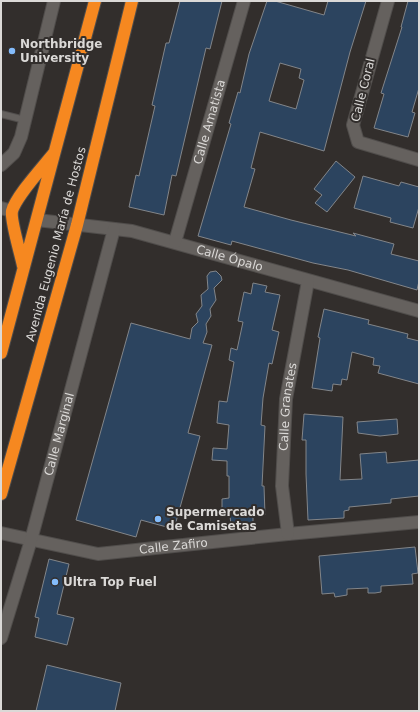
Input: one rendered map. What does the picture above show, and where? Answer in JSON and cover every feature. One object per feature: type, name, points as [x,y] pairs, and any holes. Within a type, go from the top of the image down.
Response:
[{"type":"highway","name":"Avenida Eugenio María de Hostos","points":[[1,353],[57,149],[95,1]]},
{"type":"highway","name":"Avenida Eugenio María de Hostos","points":[[1,494],[77,225],[132,1]]},
{"type":"highway","points":[[24,268],[6,210],[19,198],[57,149]]},
{"type":"street","points":[[1,165],[14,153],[21,137],[54,1]]},
{"type":"street","name":"Calle Amatista","points":[[175,242],[244,1]]},
{"type":"street","name":"Calle Coral","points":[[388,1],[353,125],[358,142],[419,160]]},
{"type":"street","name":"Calle Ópalo","points":[[37,220],[132,231],[419,311]]},
{"type":"street","name":"Calle Marginal","points":[[1,638],[30,540],[114,230]]},
{"type":"street","name":"Calle Granates","points":[[288,534],[282,486],[286,399],[308,281]]},
{"type":"street","name":"Calle Zafiro","points":[[1,532],[30,540],[98,554],[419,522]]},
{"type":"lane","points":[[1,114],[25,120]]},
{"type":"building","points":[[180,1],[222,1],[210,49],[206,48],[176,176],[172,175],[164,215],[129,207],[136,175],[139,176],[155,106],[152,105],[166,43],[169,43]]},
{"type":"building","points":[[267,1],[275,1],[324,15],[328,1],[366,1],[350,52],[324,151],[260,132],[251,168],[255,169],[244,207],[291,220],[356,236],[353,233],[394,244],[391,254],[419,261],[419,281],[417,290],[348,270],[313,263],[232,241],[231,245],[198,236],[231,124],[229,123],[238,92],[240,93],[249,54]],"holes":[[[280,63],[301,69],[299,78],[304,80],[296,109],[269,101]]]},
{"type":"building","points":[[408,1],[419,1],[419,88],[412,112],[415,113],[408,137],[374,128],[384,94],[381,93],[402,27]]},
{"type":"building","points":[[336,161],[355,177],[327,212],[315,203],[322,195],[314,189]]},
{"type":"building","points":[[363,176],[399,186],[401,182],[419,187],[419,207],[413,228],[390,222],[391,218],[354,208]]},
{"type":"building","points":[[216,271],[221,276],[222,280],[214,288],[216,300],[210,309],[211,316],[206,324],[207,332],[203,343],[212,345],[188,433],[200,436],[174,529],[141,520],[136,537],[76,520],[131,323],[190,339],[192,328],[198,322],[196,314],[202,306],[201,295],[208,289],[207,276],[210,272]]},
{"type":"building","points":[[253,283],[267,286],[265,292],[280,295],[272,330],[279,332],[272,364],[269,363],[263,398],[261,425],[265,426],[262,486],[264,486],[265,515],[253,515],[253,525],[231,525],[230,516],[222,516],[222,499],[229,498],[227,461],[212,460],[213,448],[227,449],[229,425],[217,423],[219,401],[227,402],[234,362],[229,360],[231,348],[237,350],[243,322],[238,321],[244,292],[251,294]]},
{"type":"building","points":[[324,309],[369,320],[368,324],[408,334],[407,338],[419,341],[419,384],[378,373],[380,366],[373,365],[374,358],[352,352],[347,380],[342,379],[341,385],[333,384],[332,391],[312,388],[320,338],[318,337]]},
{"type":"building","points":[[304,414],[343,417],[340,480],[362,479],[360,454],[386,452],[387,463],[419,460],[419,496],[391,499],[391,503],[349,507],[349,510],[344,511],[344,518],[308,520],[306,440],[302,440]]},
{"type":"building","points":[[397,419],[398,434],[380,436],[358,433],[357,422]]},
{"type":"building","points":[[415,547],[418,573],[412,574],[413,584],[381,586],[381,592],[375,593],[368,593],[368,588],[347,589],[347,595],[335,597],[334,593],[322,594],[319,556]]},
{"type":"building","points":[[49,559],[69,564],[57,614],[74,618],[67,645],[35,637],[39,618],[35,617]]},
{"type":"building","points":[[47,665],[121,683],[115,711],[36,711]]},
{"type":"place","name":"Northbridge University","points":[[12,51]]},
{"type":"place","name":"Supermercado de Camisetas","points":[[158,519]]},
{"type":"place","name":"Ultra Top Fuel","points":[[55,582]]}]
